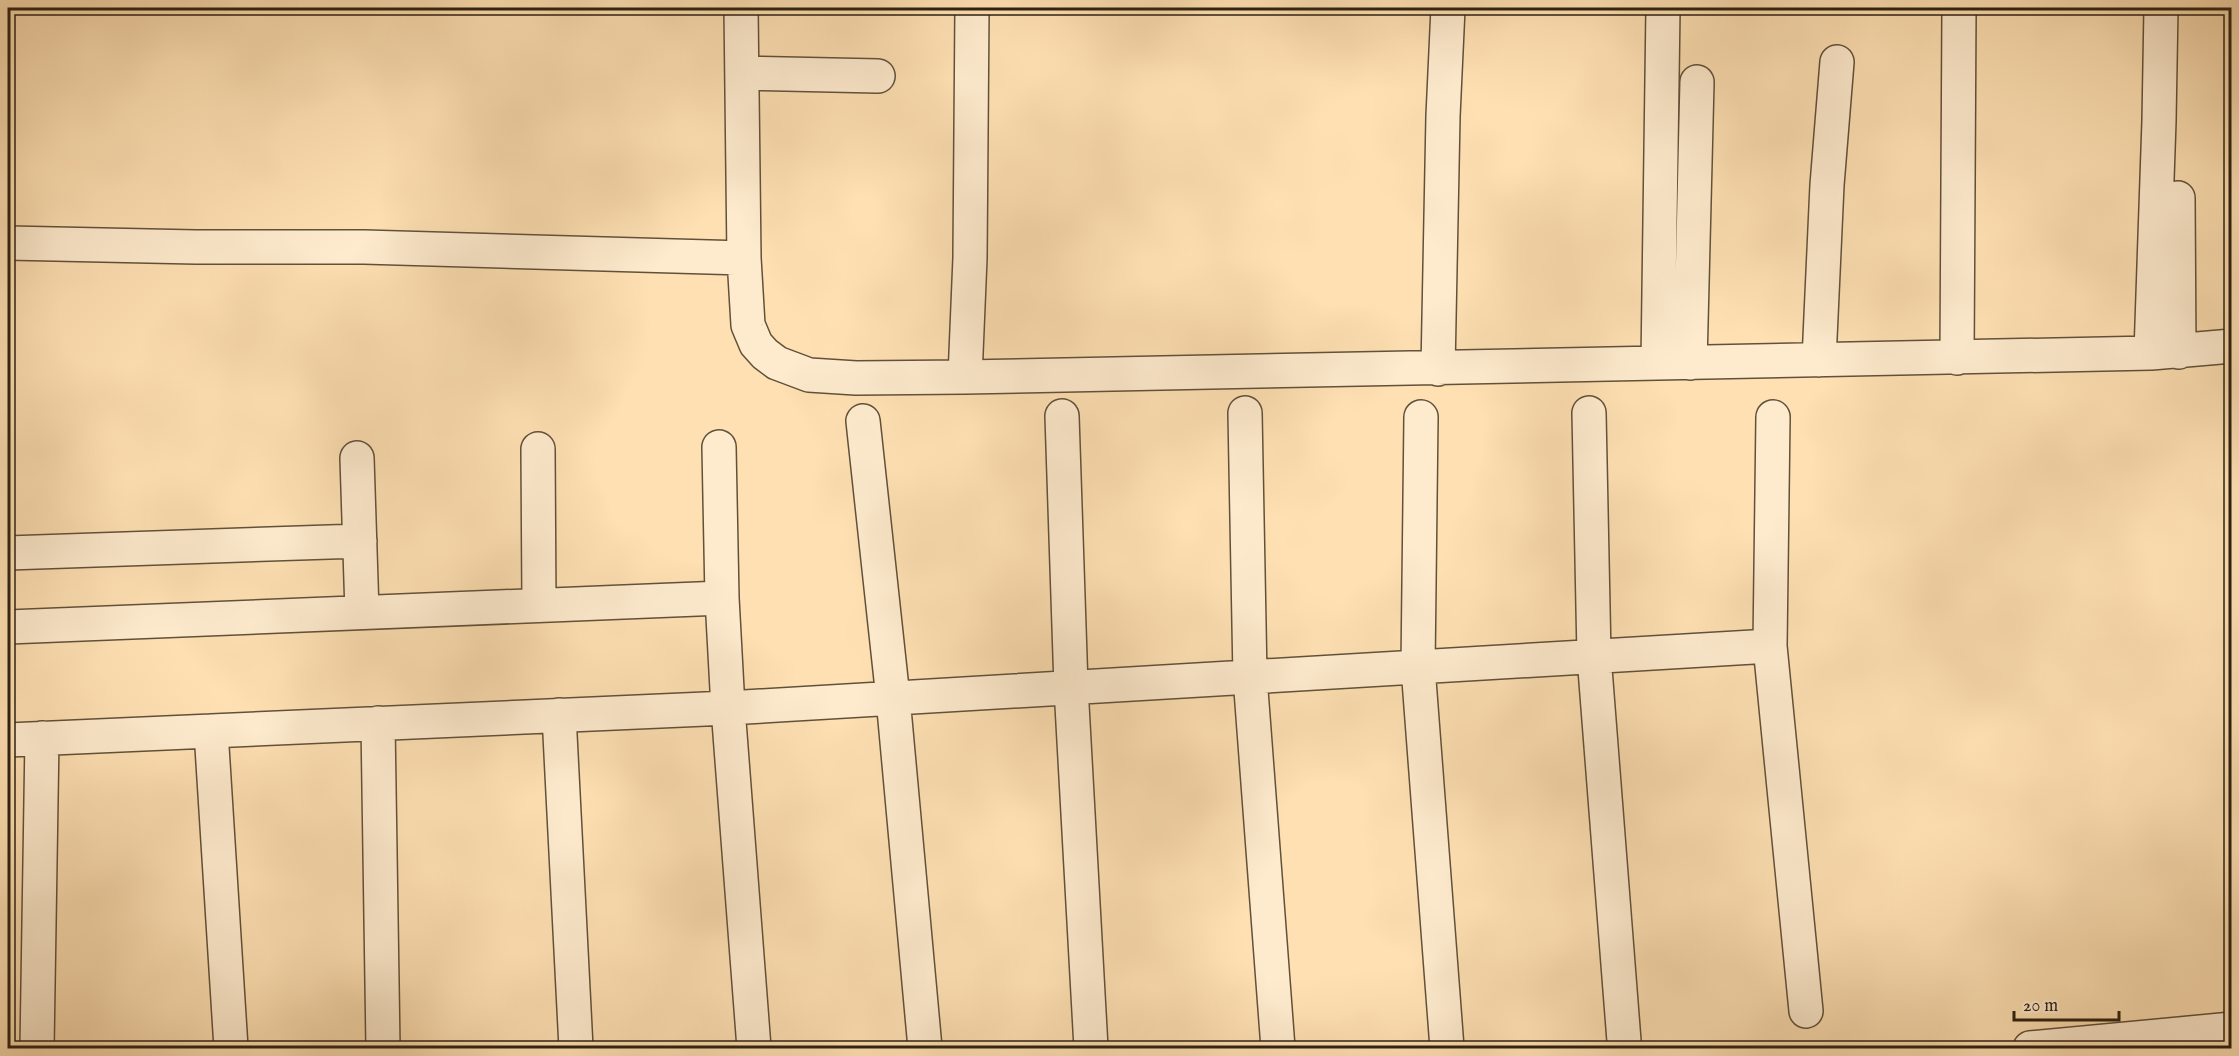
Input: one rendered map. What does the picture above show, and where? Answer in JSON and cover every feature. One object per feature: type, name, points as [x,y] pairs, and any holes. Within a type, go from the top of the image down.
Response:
[{"type":"street","points":[[741,8],[744,258],[748,325],[756,344],[777,363],[809,375],[856,378],[965,377],[1438,369],[2165,353],[2232,346]]},
{"type":"street","points":[[965,377],[970,258],[972,8]]},
{"type":"street","points":[[1438,369],[1443,116],[1448,8]]},
{"type":"street","points":[[1663,8],[1674,363]]},
{"type":"street","points":[[1957,358],[1959,8]]},
{"type":"street","points":[[2161,8],[2159,121],[2165,353]]},
{"type":"street","points":[[2165,353],[2177,172],[2180,8]]},
{"type":"street","points":[[1819,360],[1827,185],[1837,62]]},
{"type":"street","points":[[742,73],[878,76]]},
{"type":"street","points":[[1674,363],[1697,82]]},
{"type":"street","points":[[8,243],[196,247],[364,247],[744,258]]},
{"type":"street","points":[[1245,413],[1250,677],[1278,1048]]},
{"type":"street","points":[[1589,413],[1594,656],[1624,1041]]},
{"type":"street","points":[[1062,416],[1071,687],[1091,1048]]},
{"type":"street","points":[[1421,417],[1418,667],[1447,1048]]},
{"type":"street","points":[[1773,417],[1770,646],[1806,1011]]},
{"type":"street","points":[[863,421],[893,698],[925,1048]]},
{"type":"street","points":[[719,447],[722,598],[728,708],[754,1048]]},
{"type":"street","points":[[538,449],[539,605]]},
{"type":"street","points":[[357,458],[362,612]]},
{"type":"street","points":[[8,553],[360,541]]},
{"type":"street","points":[[8,627],[722,598]]},
{"type":"street","points":[[8,740],[728,708],[1770,646]]},
{"type":"street","points":[[559,715],[576,1048]]},
{"type":"street","points":[[378,723],[383,1048]]},
{"type":"street","points":[[211,731],[231,1048]]},
{"type":"street","points":[[37,1048],[42,738]]},
{"type":"street","points":[[2030,1048],[2129,1043],[2232,1029]]}]
